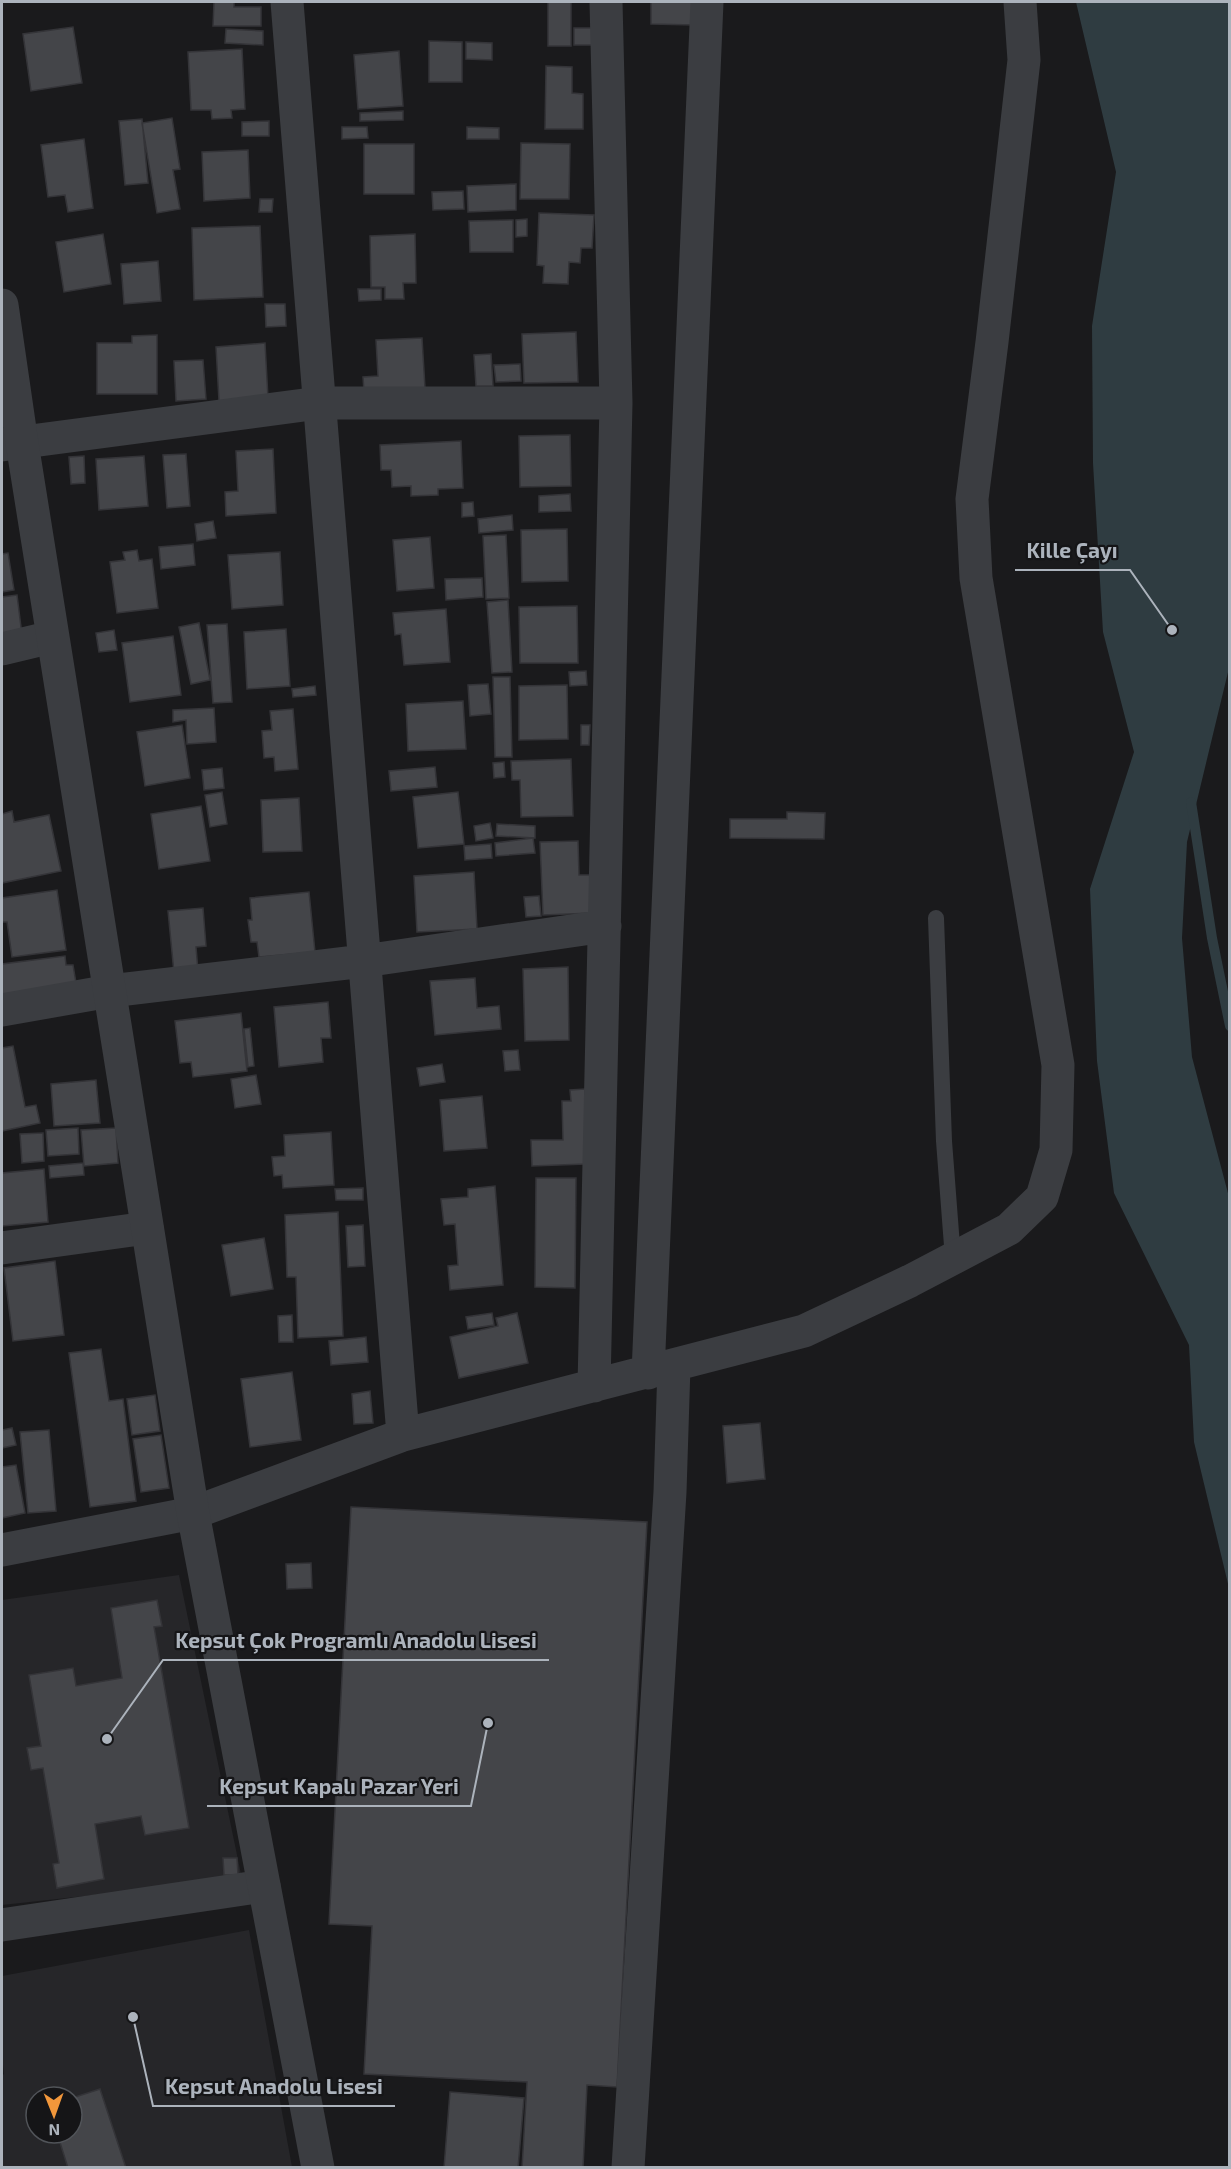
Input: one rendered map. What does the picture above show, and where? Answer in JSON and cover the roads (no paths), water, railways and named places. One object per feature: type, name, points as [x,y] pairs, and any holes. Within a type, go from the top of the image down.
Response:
[{"type":"street","points":[[287,2],[403,1435]]},
{"type":"street","points":[[594,1386],[616,403],[606,2]]},
{"type":"street","points":[[628,2168],[670,1492],[661,1369],[707,2]]},
{"type":"street","points":[[2,1550],[193,1514],[403,1435],[804,1331],[910,1281],[1009,1229],[1042,1197],[1056,1150],[1058,1065],[976,578],[972,499],[1024,60],[1020,2]]},
{"type":"street","points":[[2,305],[12,444],[52,637],[193,1514],[318,2168]]},
{"type":"street","points":[[12,444],[320,403],[616,403]]},
{"type":"street","points":[[2,649],[52,637]]},
{"type":"street","points":[[2,1010],[110,992],[364,961],[605,926]]},
{"type":"street","points":[[2,1248],[147,1228]]},
{"type":"street","points":[[2,1925],[264,1886]]},
{"type":"lane","points":[[936,918],[944,1141],[953,1259]]},
{"type":"waterway","points":[[1191,802],[1212,938],[1230,1026]]},
{"type":"place","name":"Kille Çayı","points":[[1172,630]]},
{"type":"place","name":"Kepsut Kapalı Pazar Yeri","points":[[488,1723]]},
{"type":"place","name":"Kepsut Çok Programlı Anadolu Lisesi","points":[[107,1739]]},
{"type":"place","name":"Kepsut Anadolu Lisesi","points":[[133,2017]]}]
